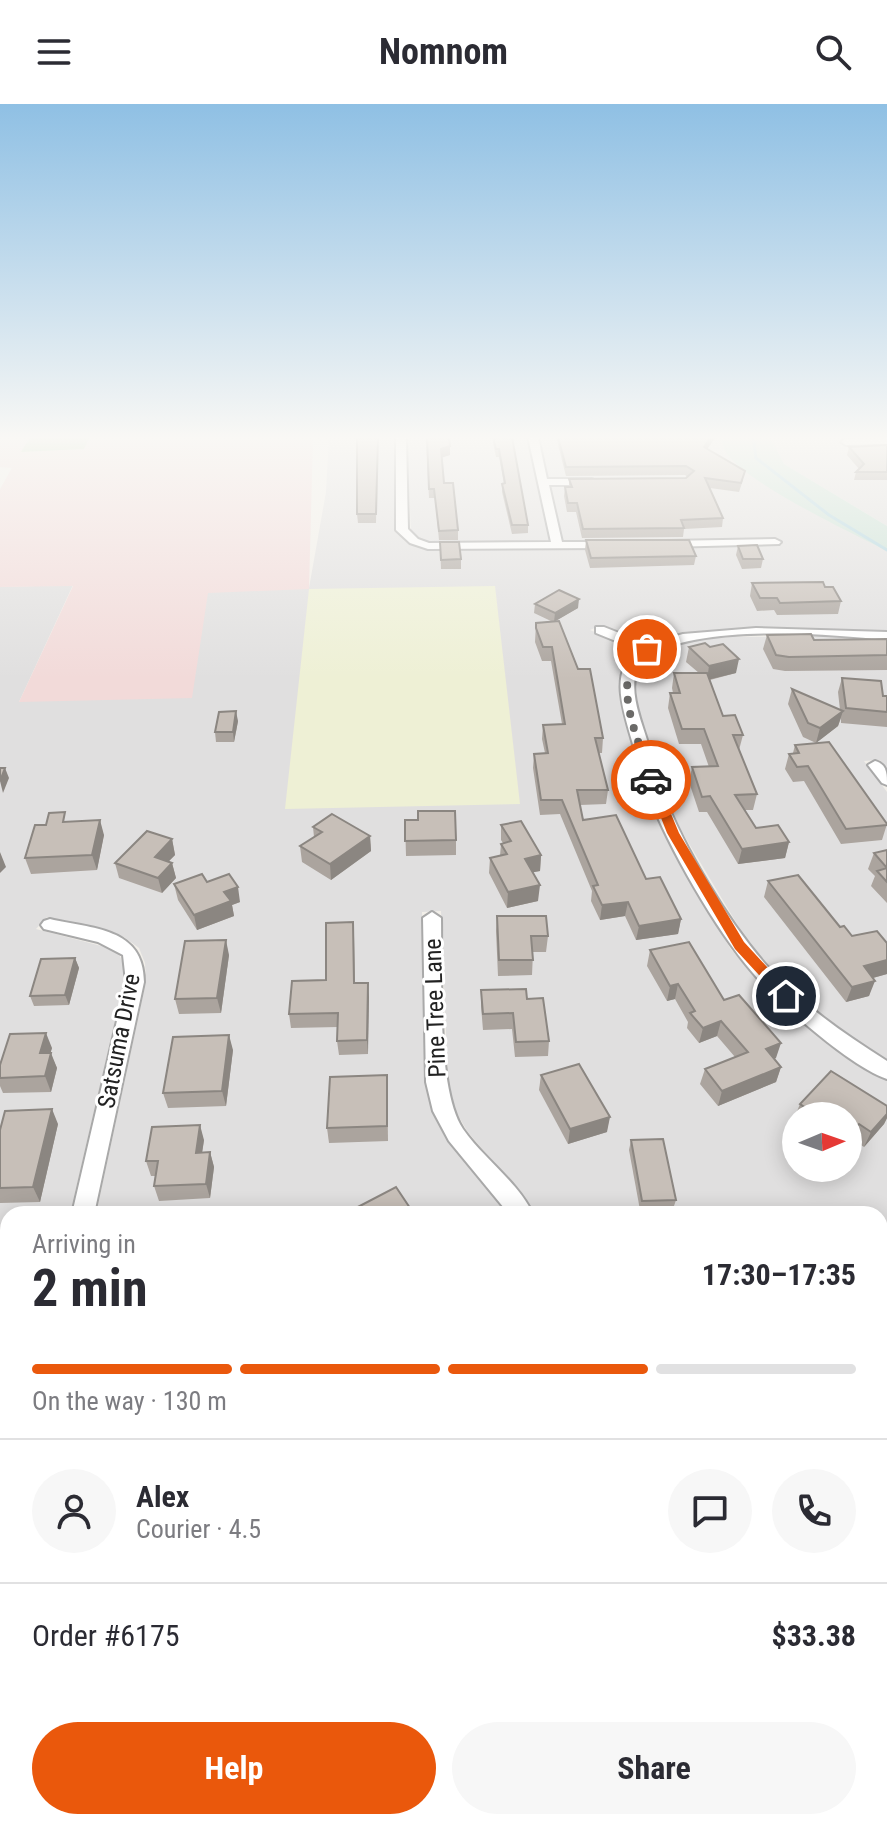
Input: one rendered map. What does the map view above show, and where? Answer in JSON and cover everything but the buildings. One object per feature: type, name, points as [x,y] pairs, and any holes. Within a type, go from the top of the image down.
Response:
[{"type":"street","points":[[402,518],[402,530],[414,541],[447,547],[620,545]]},
{"type":"street","points":[[550,518],[557,545]]},
{"type":"street","points":[[651,544],[775,542]]},
{"type":"street","points":[[600,630],[647,649]]},
{"type":"street","points":[[887,636],[843,633],[715,634],[658,642],[638,654],[628,671],[626,696],[655,792],[673,833],[739,946],[805,1014],[887,1071]]},
{"type":"street","points":[[875,765],[887,780]]},
{"type":"street","name":"Pine Tree Lane","points":[[432,918],[436,1082],[443,1111],[456,1135],[515,1206]]},
{"type":"street","name":"Satsuma Drive","points":[[50,925],[116,942],[129,950],[135,964],[135,982],[85,1206]]},
{"type":"shaded area","points":[[0,518],[311,518],[309,589],[208,593],[192,698],[19,702],[73,586],[0,587]]},
{"type":"shaded area","points":[[321,518],[396,518],[396,530],[406,542],[424,548],[782,545],[780,540],[563,543],[557,518],[824,518],[887,551],[887,632],[842,629],[714,630],[680,633],[645,644],[599,626],[590,630],[637,649],[621,670],[619,696],[646,793],[664,834],[730,948],[759,982],[797,1017],[841,1051],[887,1080],[887,1206],[530,1206],[467,1131],[454,1108],[448,1081],[441,911],[422,912],[425,1082],[432,1112],[446,1139],[501,1206],[98,1206],[146,982],[145,963],[139,948],[124,937],[47,917],[36,929],[109,948],[119,954],[124,966],[124,983],[72,1206],[0,1206],[0,587],[73,585],[19,702],[208,592],[309,588]]},
{"type":"shaded area","points":[[410,518],[544,518],[550,543],[431,543],[411,534]]},
{"type":"shaded area","points":[[873,518],[887,518],[887,526]]},
{"type":"shaded area","points":[[844,636],[887,639],[887,769],[880,760],[864,761],[887,792],[887,1061],[814,1010],[777,976],[749,944],[682,832],[664,792],[635,696],[636,672],[645,656],[663,645],[717,637]]},
{"type":"green space","points":[[822,518],[873,518],[887,526],[887,551]]},
{"type":"green space","points":[[495,586],[520,804],[285,809],[309,589]]},
{"type":"waterway","points":[[833,518],[887,550]]},
{"type":"way so far","points":[[647,649],[638,654],[628,671],[626,696],[651,780]]},
{"type":"route","points":[[651,780],[673,833],[739,946],[786,996]]}]
